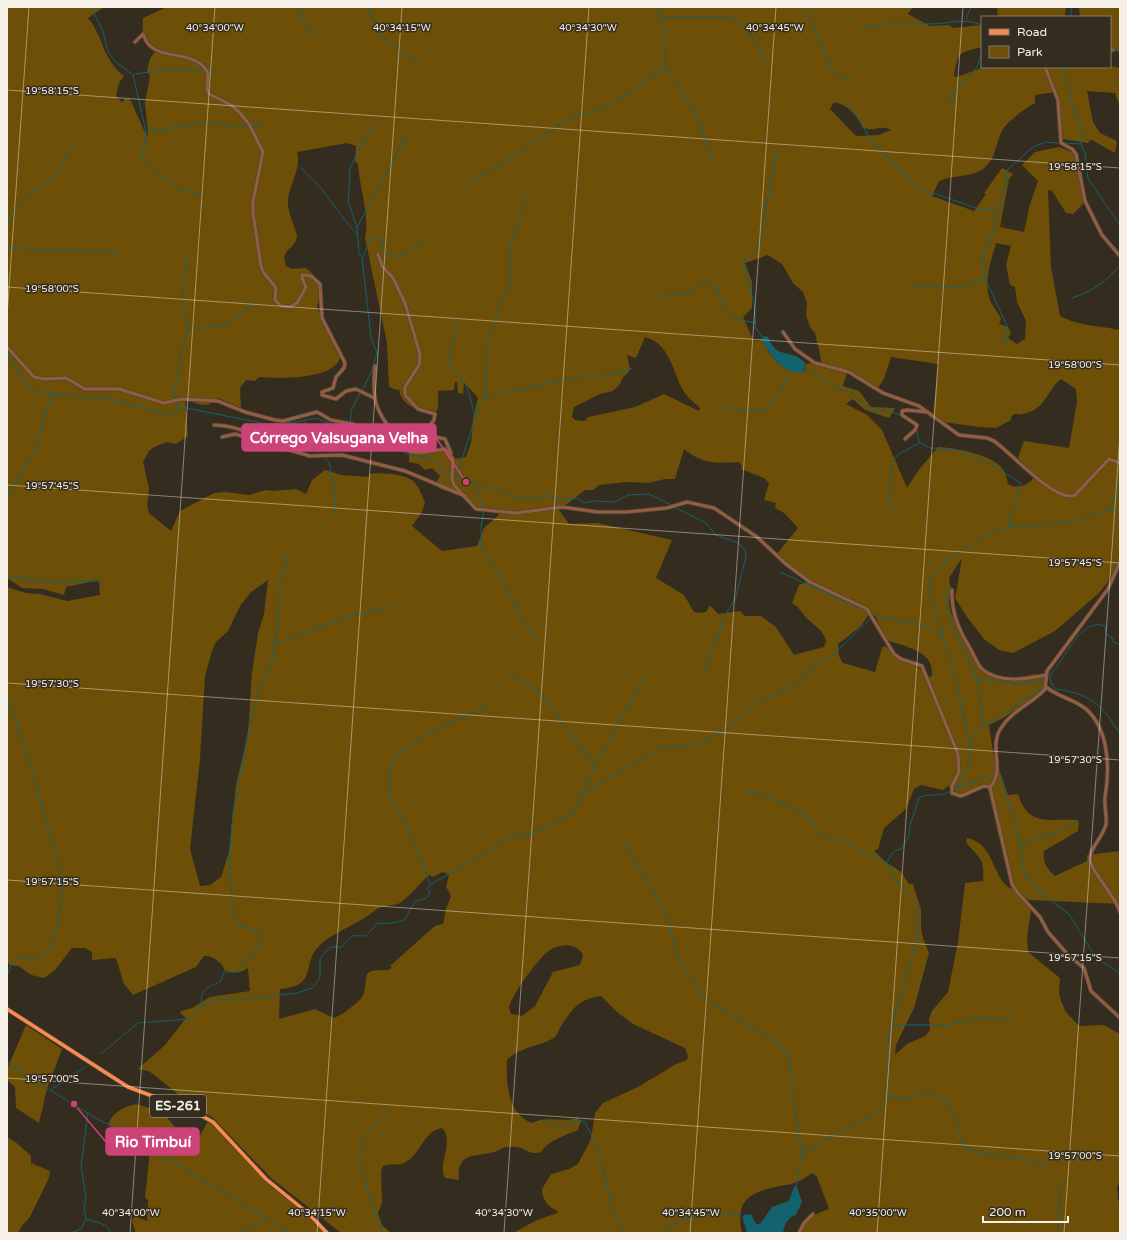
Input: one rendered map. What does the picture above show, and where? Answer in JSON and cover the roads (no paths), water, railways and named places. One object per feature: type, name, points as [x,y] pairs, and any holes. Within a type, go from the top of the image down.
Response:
[{"type":"main road","name":"ES-261","points":[[7,1009],[117,1081],[139,1092],[193,1111],[213,1122],[266,1179],[310,1214],[327,1233]]},
{"type":"street","points":[[135,42],[143,34],[147,44],[152,47],[184,56],[198,63],[207,71],[209,94],[235,108],[249,124],[264,152],[253,202],[256,244],[263,272],[276,288],[275,300],[281,306],[290,307],[297,302],[306,287],[302,275],[311,276],[317,281],[321,289],[322,318],[345,363],[344,368],[336,377],[333,388],[322,394],[324,396],[336,399],[346,391],[356,389],[374,398]]},
{"type":"street","points":[[1045,68],[1058,100],[1061,144],[1072,149],[1076,154],[1086,201],[1102,235],[1120,256]]},
{"type":"street","points":[[378,254],[382,266],[393,278],[405,303],[420,354],[419,365],[405,387],[405,395],[418,408],[435,414],[434,420],[423,434],[446,440],[452,456],[453,482],[475,509],[504,513],[531,512],[562,507],[598,512],[627,512],[667,508],[687,502],[703,505],[724,514],[757,537],[786,564],[810,582],[869,611],[894,654],[900,659],[920,665],[923,669],[958,754],[959,772],[952,786],[952,793],[961,796],[984,786],[990,787]]},
{"type":"street","points":[[783,332],[795,349],[815,363],[849,372],[883,393],[913,403],[959,435],[987,438],[994,441],[1041,482],[1069,497],[1075,495],[1109,459],[1120,463]]},
{"type":"street","points":[[7,347],[29,373],[38,379],[66,378],[85,389],[119,389],[164,403],[182,399],[218,401],[245,412],[283,421],[317,412],[331,420],[367,429],[403,446],[411,452],[417,453],[446,449],[452,456]]},
{"type":"street","points":[[375,366],[374,398],[379,413],[403,446]]},
{"type":"street","points":[[905,439],[915,430],[916,424],[902,415],[902,411],[927,412]]},
{"type":"street","points":[[214,425],[240,430],[250,434],[253,438]]},
{"type":"street","points":[[222,437],[235,434],[253,438],[293,452],[310,456],[342,455],[411,473],[466,497]]},
{"type":"street","points":[[990,787],[995,781],[998,772],[996,742],[1000,728],[1010,716],[1039,695],[1046,687],[1046,675],[1108,589],[1120,562]]},
{"type":"street","points":[[952,590],[952,611],[957,623],[983,669],[995,675],[1018,679],[1046,675]]},
{"type":"street","points":[[1046,687],[1086,708],[1102,732],[1108,768],[1108,789],[1105,797],[1106,823],[1102,836],[1091,853],[1090,859],[1120,912]]},
{"type":"street","points":[[990,787],[1008,873],[1014,888],[1036,913],[1048,932],[1069,956],[1084,968],[1091,991],[1120,1018]]},
{"type":"street","points":[[799,1233],[804,1223],[813,1214]]},
{"type":"water","points":[[765,336],[768,337],[776,349],[796,356],[806,364],[802,373],[788,370],[777,362],[761,339]]},
{"type":"water","points":[[794,1187],[797,1187],[802,1202],[796,1215],[787,1222],[783,1233],[747,1233],[743,1219],[744,1215],[751,1214],[756,1224],[760,1224],[772,1207],[789,1201]]},
{"type":"waterway","points":[[91,7],[103,31],[108,52],[116,62],[133,75],[146,132],[143,156],[144,162],[179,189],[203,196]]},
{"type":"waterway","points":[[300,7],[304,21],[312,38]]},
{"type":"waterway","points":[[369,7],[375,26],[387,41],[420,64]]},
{"type":"waterway","points":[[658,7],[664,29],[665,66],[696,114],[713,162]]},
{"type":"waterway","points":[[802,7],[810,18],[833,73],[841,78],[852,80]]},
{"type":"waterway","points":[[966,19],[971,7]]},
{"type":"waterway","points":[[1071,7],[1071,16]]},
{"type":"waterway","points":[[662,17],[730,17],[736,20],[747,30],[765,61]]},
{"type":"waterway","points":[[860,30],[885,23],[937,24],[968,21],[981,25]]},
{"type":"waterway","points":[[949,105],[957,88],[977,67],[981,54]]},
{"type":"waterway","points":[[469,181],[496,168],[564,121],[613,104],[665,66]]},
{"type":"waterway","points":[[1062,68],[1065,73],[1072,103],[1082,130],[1081,144],[1085,153],[1088,179],[1120,225]]},
{"type":"waterway","points":[[134,74],[175,69],[204,70]]},
{"type":"waterway","points":[[208,70],[216,70]]},
{"type":"waterway","points":[[845,101],[857,116],[874,143],[921,191],[933,193],[979,209],[996,208]]},
{"type":"waterway","points":[[363,257],[359,254],[357,227],[348,201],[350,178],[349,171],[356,155],[375,122]]},
{"type":"waterway","points":[[147,132],[203,123],[248,126]]},
{"type":"waterway","points":[[252,126],[263,125]]},
{"type":"waterway","points":[[357,227],[408,134]]},
{"type":"waterway","points":[[1005,347],[1007,326],[985,278],[982,259],[993,232],[998,208],[1007,183],[1007,170],[1033,147],[1046,142],[1058,143]]},
{"type":"waterway","points":[[1064,143],[1081,144]]},
{"type":"waterway","points":[[7,226],[22,201],[54,177],[75,144]]},
{"type":"waterway","points":[[763,338],[756,329],[754,303],[743,261],[758,249],[777,151]]},
{"type":"waterway","points":[[301,167],[321,189],[357,234]]},
{"type":"waterway","points":[[457,475],[479,405],[484,399],[488,337],[510,280],[510,250],[526,196]]},
{"type":"waterway","points":[[362,391],[372,370],[377,353],[371,337],[362,259],[369,242],[372,237],[379,238],[385,252],[396,257],[405,254],[425,241]]},
{"type":"waterway","points":[[7,247],[39,251],[118,252]]},
{"type":"waterway","points":[[176,399],[175,392],[181,352],[188,328],[183,300],[184,278],[188,260]]},
{"type":"waterway","points":[[1072,298],[1086,293],[1099,285],[1120,265]]},
{"type":"waterway","points":[[913,284],[962,287],[985,278]]},
{"type":"waterway","points":[[655,296],[691,292],[704,281],[710,281],[714,285],[726,313],[730,316],[755,323]]},
{"type":"waterway","points":[[189,328],[218,326],[234,320],[241,315],[255,300]]},
{"type":"waterway","points":[[458,319],[448,363],[462,378],[467,387],[475,415]]},
{"type":"waterway","points":[[7,352],[22,380],[33,390],[57,395],[106,398],[166,414],[172,414],[186,408],[267,424],[296,422],[316,418],[359,435],[381,439],[408,454],[431,459],[440,465],[441,470],[450,475]]},
{"type":"waterway","points":[[485,398],[503,392],[516,391],[562,380],[614,373],[633,368]]},
{"type":"waterway","points":[[804,369],[818,375],[833,387],[849,391],[873,411],[889,411],[900,415]]},
{"type":"waterway","points":[[723,407],[754,411],[766,410],[781,389],[790,370]]},
{"type":"waterway","points":[[350,429],[351,411],[360,393]]},
{"type":"waterway","points":[[7,499],[37,446],[51,394]]},
{"type":"waterway","points":[[176,402],[178,410]]},
{"type":"waterway","points":[[903,417],[913,424]]},
{"type":"waterway","points":[[304,421],[312,435],[312,448],[319,454]]},
{"type":"waterway","points":[[917,431],[919,442]]},
{"type":"waterway","points":[[919,442],[930,448],[954,449],[999,469],[1019,482],[1021,484],[1008,527]]},
{"type":"waterway","points":[[893,510],[888,498],[893,461],[899,454],[919,443]]},
{"type":"waterway","points":[[323,457],[328,461],[330,466],[336,504],[335,515]]},
{"type":"waterway","points":[[453,475],[457,475],[469,482],[500,490],[518,499],[549,495],[557,500],[578,498],[584,503],[594,501],[615,502],[628,495],[649,494],[671,505]]},
{"type":"waterway","points":[[1110,509],[1120,484]]},
{"type":"waterway","points":[[475,486],[484,510],[481,527],[482,549],[504,581],[524,623],[539,642]]},
{"type":"waterway","points":[[674,507],[706,523],[716,535],[738,543],[745,550],[746,556],[736,597],[726,614],[704,672]]},
{"type":"waterway","points":[[957,788],[969,766],[970,753],[956,682],[930,591],[934,574],[939,568],[958,553],[980,539],[1001,529],[1017,526],[1077,521],[1107,511],[1120,513]]},
{"type":"waterway","points":[[202,1005],[201,999],[204,991],[221,981],[224,972],[235,972],[239,969],[253,954],[260,943],[261,932],[238,925],[234,920],[229,862],[233,813],[249,727],[259,689],[272,661],[278,626],[279,590],[288,555]]},
{"type":"waterway","points":[[780,572],[866,611]]},
{"type":"waterway","points":[[7,576],[49,582],[104,581]]},
{"type":"waterway","points":[[948,588],[948,612],[978,684],[983,727]]},
{"type":"waterway","points":[[275,644],[348,617],[390,607]]},
{"type":"waterway","points":[[871,613],[919,624],[936,632],[943,639]]},
{"type":"waterway","points":[[701,742],[728,729],[758,702],[797,684],[804,678],[812,666],[832,656],[871,618]]},
{"type":"waterway","points":[[1120,645],[1113,642],[1112,638],[1106,634],[1105,626],[1096,625],[1088,627],[1081,633],[1050,675],[1051,683],[1055,689],[1077,694],[1094,702],[1107,715],[1120,734]]},
{"type":"waterway","points":[[505,670],[540,693],[595,766]]},
{"type":"waterway","points":[[101,1054],[138,1023],[189,1019],[202,1006],[214,1000],[237,1000],[297,993],[312,988],[320,978],[320,959],[330,947],[342,947],[352,936],[366,936],[378,923],[391,923],[404,920],[415,902],[426,898],[430,893],[427,888],[430,885],[509,837],[532,833],[573,814],[595,767],[645,675]]},
{"type":"waterway","points":[[977,679],[1016,684],[1043,682]]},
{"type":"waterway","points":[[969,741],[983,727],[1044,687]]},
{"type":"waterway","points":[[7,696],[28,760],[59,865],[61,880],[60,907],[56,929],[50,947],[43,956],[35,958],[17,958],[12,962],[7,976]]},
{"type":"waterway","points":[[430,884],[402,814],[395,808],[392,801],[389,785],[391,767],[393,761],[401,753],[423,737],[488,706]]},
{"type":"waterway","points":[[584,793],[660,748],[695,744]]},
{"type":"waterway","points":[[953,789],[995,774]]},
{"type":"waterway","points":[[1000,775],[1018,834],[1023,867],[1027,877],[1041,893],[1069,914],[1096,958],[1120,973]]},
{"type":"waterway","points":[[746,790],[772,799],[802,813],[814,824],[819,836],[843,841],[887,863],[896,880],[918,906],[917,940],[888,1039],[888,1099],[878,1110],[868,1117],[802,1153]]},
{"type":"waterway","points":[[887,862],[894,852],[901,849],[909,836],[910,825],[919,798],[926,795],[941,795],[949,792]]},
{"type":"waterway","points":[[1020,847],[1042,835],[1056,833],[1076,822]]},
{"type":"waterway","points":[[626,842],[631,854],[666,914],[679,959],[704,998],[777,1043],[787,1054],[792,1073],[793,1096],[802,1153],[796,1187]]},
{"type":"waterway","points":[[893,1025],[946,1025],[974,1019],[1013,1020]]},
{"type":"waterway","points":[[7,1062],[99,1120],[117,1128],[291,1233]]},
{"type":"waterway","points":[[52,1089],[85,1067]]},
{"type":"waterway","points":[[889,1096],[903,1100],[923,1093],[933,1093],[946,1100],[949,1104],[965,1147],[968,1150],[1047,1164]]},
{"type":"waterway","points":[[71,1233],[81,1229],[86,1219],[84,1208],[86,1197],[81,1166],[88,1112]]},
{"type":"waterway","points":[[383,1233],[370,1198],[360,1157],[361,1145],[365,1136],[389,1112]]},
{"type":"waterway","points":[[543,1122],[561,1126],[580,1120],[585,1122],[598,1148],[612,1206],[623,1233]]},
{"type":"waterway","points":[[1058,1233],[1060,1193],[1063,1180]]},
{"type":"waterway","points":[[659,1233],[677,1222],[700,1215],[723,1213],[744,1217]]},
{"type":"waterway","points":[[239,1233],[239,1231],[258,1224],[265,1218]]},
{"type":"waterway","points":[[86,1219],[104,1225],[111,1233]]},
{"type":"place","name":"Córrego Valsugana Velha","points":[[466,482]]},
{"type":"place","name":"Rio Timbuí","points":[[74,1104]]}]
